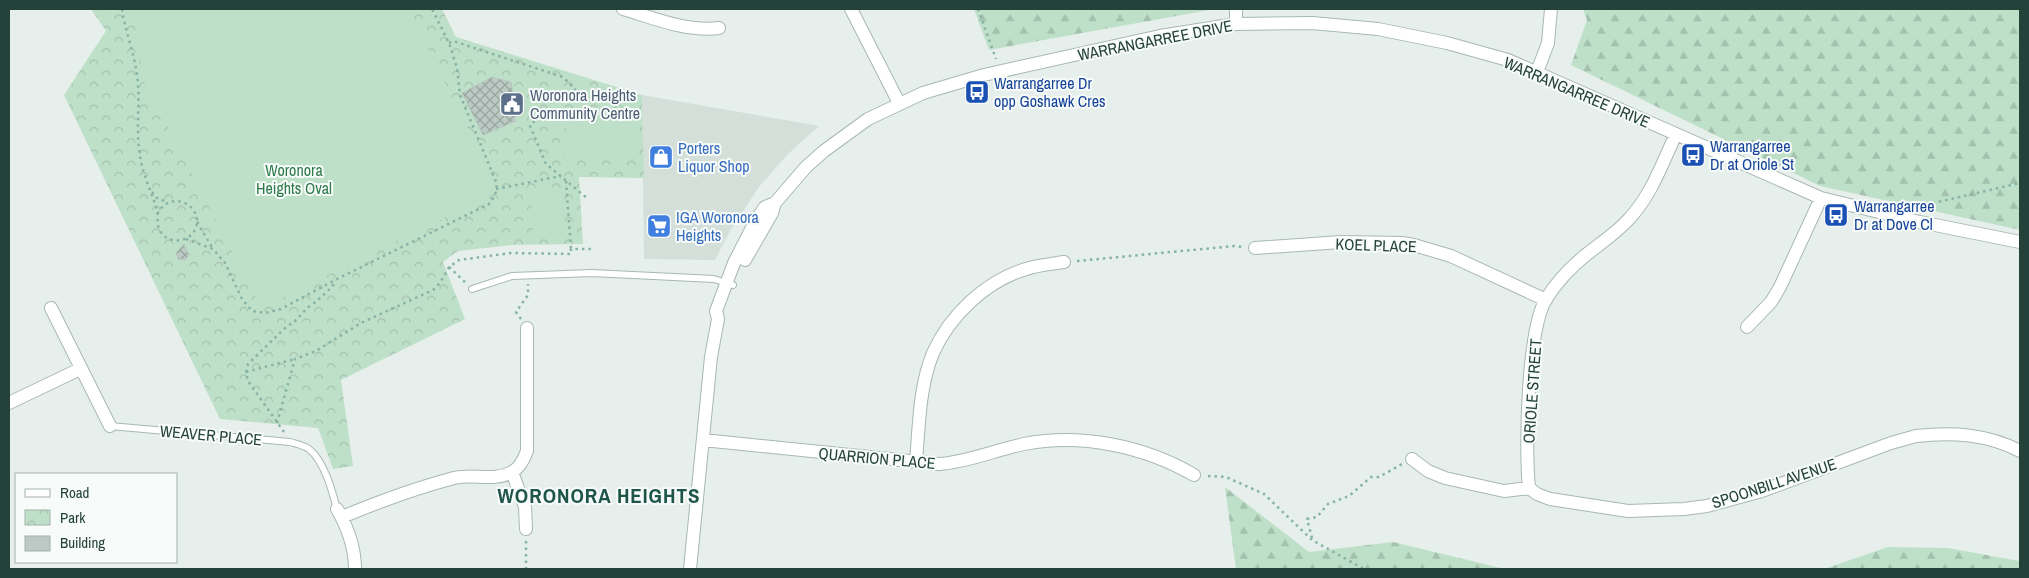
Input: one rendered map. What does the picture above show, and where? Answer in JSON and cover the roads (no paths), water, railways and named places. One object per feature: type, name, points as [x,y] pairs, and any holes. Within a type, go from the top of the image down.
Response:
[{"type":"street","points":[[623,9],[687,28],[704,30],[719,28]]},
{"type":"street","points":[[851,9],[899,103]]},
{"type":"street","points":[[1236,9],[1236,24]]},
{"type":"street","points":[[1537,72],[1548,43],[1551,9]]},
{"type":"street","name":"WARRANGARREE DRIVE","points":[[690,569],[711,357],[718,320],[724,313],[729,283],[772,213],[774,203],[791,183],[824,151],[868,119],[899,103],[951,83],[1160,36],[1236,24],[1312,23],[1378,29],[1447,43],[1508,60],[1821,198],[1920,222],[2020,242]]},
{"type":"street","name":"ORIOLE STREET","points":[[1529,488],[1530,376],[1537,330],[1546,300],[1580,260],[1617,231],[1637,210],[1660,171],[1676,134]]},
{"type":"street","points":[[1747,326],[1771,302],[1780,287],[1821,198]]},
{"type":"street","name":"KOEL PLACE","points":[[1255,248],[1341,242],[1402,243],[1414,245],[1451,256],[1546,300]]},
{"type":"street","points":[[916,462],[921,405],[926,377],[933,354],[955,319],[968,304],[1005,278],[1028,268],[1064,262]]},
{"type":"street","name":"WEAVER PLACE","points":[[51,308],[110,426]]},
{"type":"street","points":[[355,569],[352,544],[339,513],[372,505],[456,477],[492,477],[512,472],[524,459],[527,451],[527,328]]},
{"type":"street","points":[[9,404],[80,369]]},
{"type":"street","name":"SPOONBILL AVENUE","points":[[1529,488],[1537,494],[1550,499],[1596,507],[1628,510],[1684,509],[1707,506],[1747,495],[1891,443],[1916,436],[1940,433],[1976,436],[2006,444],[2020,451]]},
{"type":"street","name":"QUARRION PLACE","points":[[703,440],[939,464],[955,463],[1026,444],[1047,441],[1079,441],[1105,443],[1154,456],[1194,475]]},
{"type":"street","points":[[1412,459],[1428,471],[1445,478],[1504,491],[1529,488]]},
{"type":"street","points":[[512,472],[525,507],[526,529]]},
{"type":"lane","points":[[472,289],[512,276],[592,273],[714,279],[729,283]]},
{"type":"lane","name":"WEAVER PLACE","points":[[110,426],[290,442],[303,445],[316,458],[330,484],[339,513]]},
{"type":"place","name":"Warrangarree Dr opp Goshawk Cres","points":[[977,92]]},
{"type":"place","name":"Woronora Heights Community Centre","points":[[512,104]]},
{"type":"place","name":"Warrangarree Dr at Oriole St","points":[[1693,155]]},
{"type":"place","name":"Porters Liquor Shop","points":[[661,157]]},
{"type":"place","name":"Warrangarree Dr at Dove Cl","points":[[1836,215]]},
{"type":"place","name":"IGA Woronora Heights","points":[[659,226]]},
{"type":"district","name":"WORONORA HEIGHTS","points":[[599,495]]},
{"type":"park label","name":"Woronora Heights Oval","points":[[294,179]]}]
